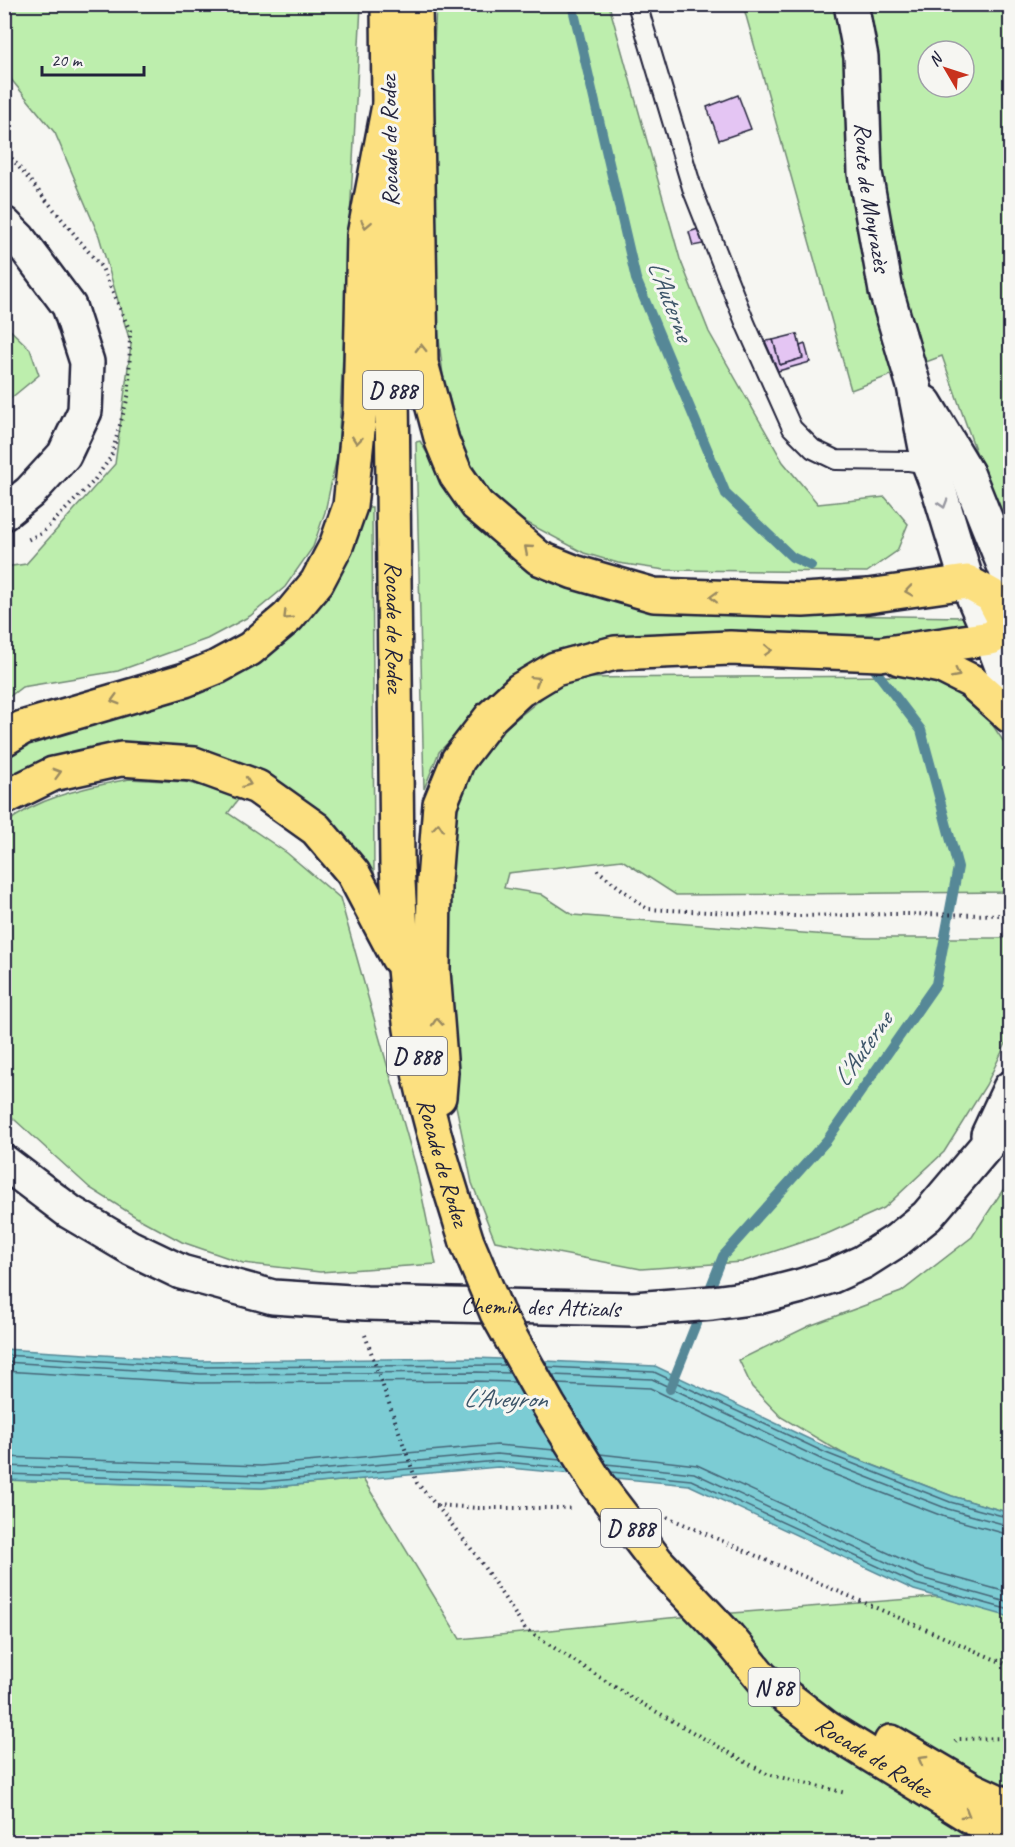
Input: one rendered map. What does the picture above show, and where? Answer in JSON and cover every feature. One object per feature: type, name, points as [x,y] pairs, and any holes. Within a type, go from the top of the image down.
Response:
[{"type":"main road","name":"Rocade de Rodez","points":[[388,4],[397,864],[403,968],[411,1030],[436,1143],[467,1242],[497,1313],[549,1406],[598,1485],[657,1562],[729,1638],[762,1678],[833,1720],[1011,1807]]},
{"type":"main road","points":[[415,4],[421,363],[442,441],[456,475],[477,505],[539,558],[574,572],[654,595],[803,600],[868,597],[967,582]]},
{"type":"main road","points":[[4,739],[22,728],[185,680],[217,667],[250,649],[288,617],[317,582],[336,546],[350,507],[360,411],[364,235],[389,105]]},
{"type":"main road","points":[[880,654],[1005,630]]},
{"type":"main road","points":[[436,1143],[441,1072],[433,971],[434,892],[440,804],[458,760],[491,717],[520,690],[555,669],[615,653],[730,648],[880,654],[941,666],[970,681],[1011,716]]},
{"type":"main road","points":[[4,798],[53,774],[121,759],[194,764],[257,787],[316,829],[352,873],[403,968]]},
{"type":"main road","name":"Rocade de Rodez","points":[[833,1720],[970,1817],[1011,1837]]},
{"type":"street","name":"Route de Moyrazès","points":[[851,4],[861,57],[866,172],[886,291],[914,386],[929,464],[967,582],[1005,630],[1011,688]]},
{"type":"street","points":[[4,224],[19,239],[69,306],[87,362],[85,411],[64,455],[30,492],[4,513]]},
{"type":"street","name":"Route de Moyrazès","points":[[914,386],[967,472],[1011,580]]},
{"type":"street","name":"Chemin des Attizals","points":[[978,1156],[1011,1088]]},
{"type":"street","name":"Chemin des Attizals","points":[[4,1162],[70,1212],[131,1248],[181,1272],[273,1297],[366,1303],[634,1309],[758,1297],[832,1276],[863,1262],[896,1241],[927,1216],[1011,1118]]},
{"type":"street","name":"Chemin des Attizals","points":[[4,1136],[70,1212]]},
{"type":"lane","points":[[637,4],[693,191],[746,325],[792,428],[813,449],[836,460],[909,460],[929,464]]},
{"type":"path","points":[[597,870],[647,909],[795,916],[1011,915]]},
{"type":"path","points":[[365,1335],[417,1483],[476,1556],[525,1629],[632,1698],[767,1774],[846,1793]]},
{"type":"path","points":[[436,1505],[478,1508],[580,1508]]},
{"type":"path","points":[[658,1513],[1011,1666]]},
{"type":"green space","points":[[5,5],[361,5],[338,452],[325,512],[313,547],[285,587],[250,616],[207,639],[118,671],[22,687],[5,700],[5,567],[26,564],[115,464],[131,345],[99,236],[55,133],[5,72]]},
{"type":"green space","points":[[436,5],[609,5],[680,259],[709,332],[783,462],[818,504],[885,497],[908,524],[897,551],[867,572],[665,570],[618,563],[584,553],[522,520],[490,492],[465,455],[443,376],[436,311],[431,106]]},
{"type":"green space","points":[[743,5],[1010,5],[1010,539],[993,500],[942,356],[851,390]]},
{"type":"green space","points":[[4,324],[30,349],[39,375],[5,403]]},
{"type":"green space","points":[[420,441],[456,502],[489,538],[530,569],[617,602],[693,613],[964,617],[969,623],[965,632],[944,636],[609,636],[564,648],[517,676],[476,714],[439,752],[424,789],[416,442]]},
{"type":"green space","points":[[362,507],[372,507],[374,876],[323,815],[206,754],[5,783],[5,756],[51,733],[222,679]]},
{"type":"green space","points":[[906,676],[967,687],[1010,751],[1010,892],[676,895],[622,860],[508,873],[504,888],[541,894],[573,915],[866,938],[1010,938],[1010,1035],[986,1085],[944,1152],[884,1208],[829,1233],[742,1262],[641,1269],[495,1241],[472,1183],[455,1101],[449,1031],[448,887],[458,806],[469,774],[484,751],[499,733],[567,678]]},
{"type":"green space","points":[[129,779],[185,782],[241,796],[228,813],[287,853],[340,898],[416,1167],[436,1264],[320,1272],[243,1263],[182,1242],[90,1188],[5,1111],[4,825],[32,807],[63,794]]},
{"type":"green space","points":[[1010,1179],[1010,1513],[952,1496],[842,1453],[781,1417],[752,1387],[739,1360],[809,1326],[901,1292],[972,1237]]},
{"type":"green space","points":[[363,1479],[460,1639],[669,1618],[1010,1591],[1010,1842],[5,1842],[5,1480],[262,1488]]},
{"type":"water","name":"L'Aveyron","points":[[4,1349],[201,1361],[477,1358],[655,1366],[828,1448],[952,1496],[1010,1513],[1010,1617],[914,1590],[689,1485],[498,1467],[262,1488],[5,1480]]},
{"type":"building","points":[[738,95],[751,129],[719,140],[707,107]]},
{"type":"building","points":[[704,227],[708,243],[693,246],[689,232]]},
{"type":"building","points":[[797,334],[803,358],[780,365],[773,340]]},
{"type":"building","points":[[773,340],[780,365],[803,358],[800,346],[805,344],[810,362],[778,371],[765,341]]},
{"type":"waterway","name":"L'Auterne","points":[[572,4],[636,279],[726,494],[792,557],[811,566]]},
{"type":"waterway","name":"L'Auterne","points":[[670,1389],[723,1256],[827,1140],[936,984],[958,867],[921,730],[872,666]]}]
